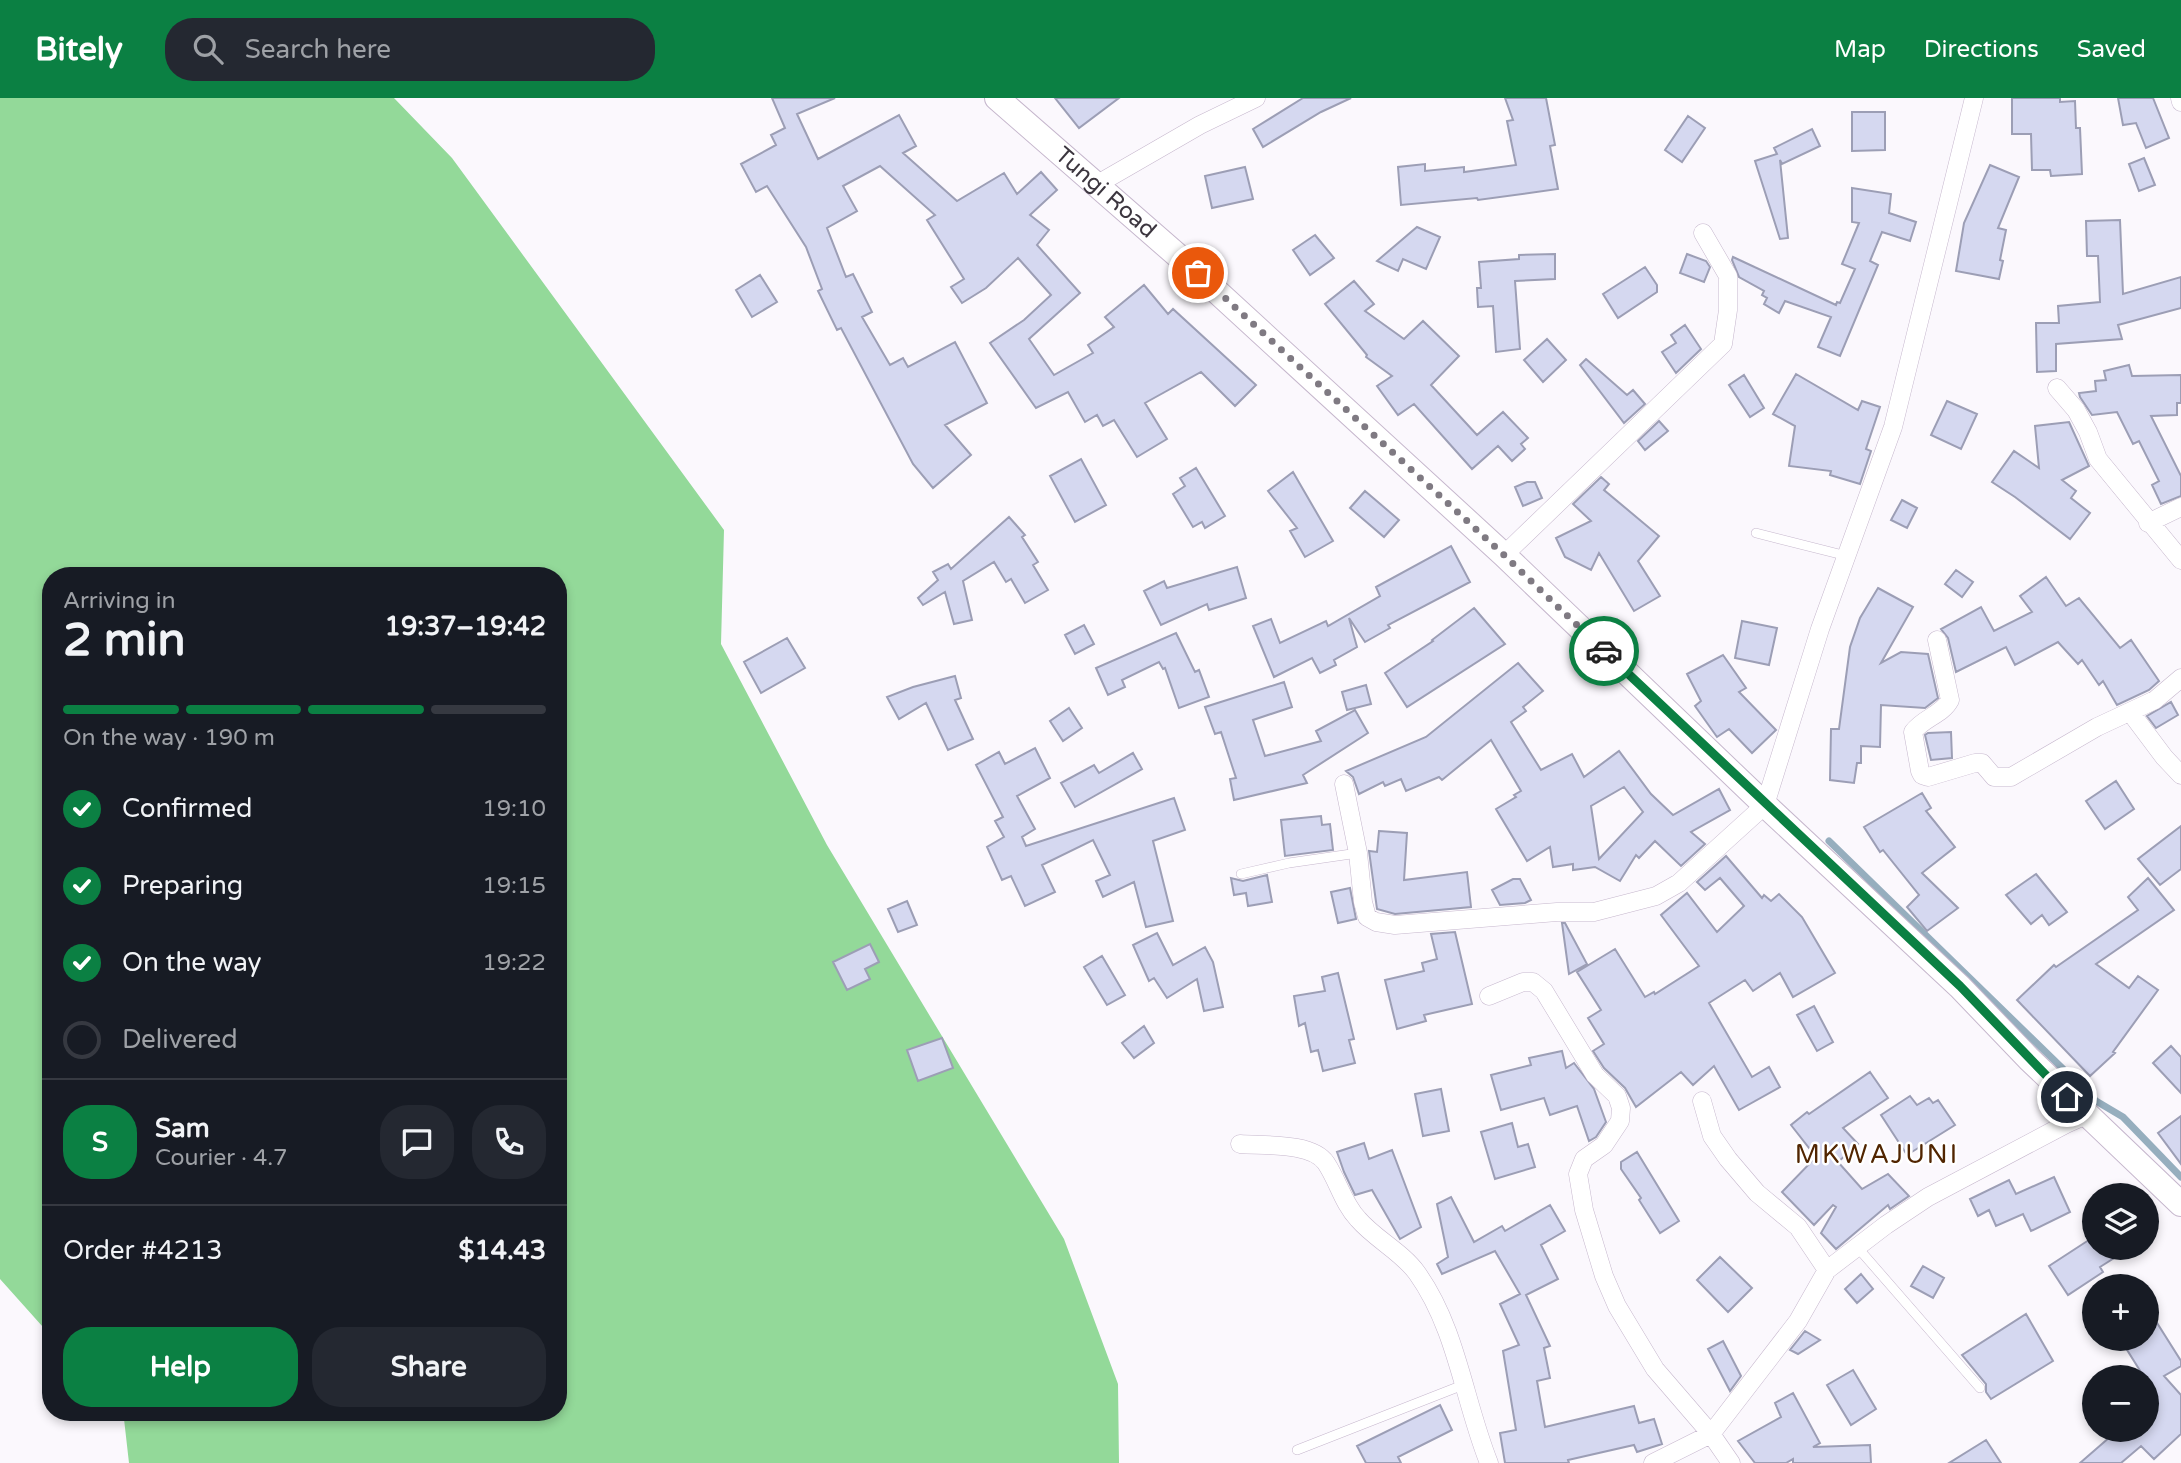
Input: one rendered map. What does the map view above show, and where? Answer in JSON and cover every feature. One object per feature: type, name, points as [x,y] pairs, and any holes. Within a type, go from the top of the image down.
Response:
[{"type":"main road","name":"Tungi Road","points":[[997,98],[1177,255],[1504,555],[1765,805],[1960,986],[2087,1115],[2181,1204]]},
{"type":"street","points":[[1096,185],[1200,125],[1256,98]]},
{"type":"street","points":[[1344,784],[1367,917],[1376,922],[1395,925],[1557,912],[1594,912],[1656,896],[1679,883],[1765,805],[1820,629],[1894,427],[1974,98]]},
{"type":"street","points":[[1504,555],[1723,344],[1728,310],[1728,276],[1703,233]]},
{"type":"street","points":[[2057,388],[2076,410],[2098,458],[2148,523],[2181,560]]},
{"type":"street","points":[[2148,523],[2181,507]]},
{"type":"street","points":[[1937,640],[1950,700],[1946,708],[1918,725],[1913,732],[1922,775],[1928,776],[1982,763],[1994,777],[2011,777],[2097,727],[2155,700],[2181,678]]},
{"type":"street","points":[[2130,713],[2181,775]]},
{"type":"street","points":[[1489,996],[1523,982],[1533,982],[1544,991],[1595,1075],[1617,1096],[1621,1108],[1620,1121],[1605,1145],[1584,1159],[1578,1174],[1584,1210],[1604,1276],[1622,1315],[1655,1369],[1712,1434],[1731,1463]]},
{"type":"street","points":[[1702,1101],[1712,1136],[1723,1151],[1757,1194],[1798,1227],[1827,1270]]},
{"type":"street","points":[[1653,1463],[1712,1434],[1798,1321],[1827,1270],[1928,1197],[2087,1115]]},
{"type":"street","points":[[1240,1144],[1298,1148],[1314,1153],[1326,1162],[1339,1191],[1357,1219],[1409,1264],[1428,1289],[1448,1330],[1475,1430],[1489,1463]]},
{"type":"lane","points":[[1756,533],[1847,556]]},
{"type":"lane","points":[[1241,874],[1289,863],[1358,853]]},
{"type":"lane","points":[[1858,1248],[1980,1388]]},
{"type":"lane","points":[[1297,1450],[1463,1385]]},
{"type":"green space","points":[[0,98],[394,98],[452,158],[724,530],[721,644],[827,845],[1064,1239],[1118,1384],[1119,1463],[129,1463],[124,1421],[567,1421],[567,567],[42,567],[42,1326],[0,1279]]},
{"type":"building","points":[[772,98],[835,98],[797,114],[818,159],[899,115],[916,146],[903,153],[957,201],[1004,173],[1017,194],[1041,172],[1057,190],[1030,215],[1049,230],[1037,245],[1080,293],[1029,339],[1054,375],[1093,353],[1088,345],[1114,327],[1105,317],[1144,285],[1168,314],[1173,309],[1256,385],[1235,406],[1201,372],[1145,403],[1167,439],[1137,457],[1114,420],[1103,426],[1097,415],[1085,422],[1068,392],[1036,408],[990,343],[1024,320],[1051,295],[1018,258],[986,288],[962,303],[951,287],[964,279],[927,220],[935,215],[880,166],[843,186],[857,211],[827,228],[846,277],[853,274],[872,312],[862,317],[890,365],[903,358],[908,367],[955,342],[987,403],[945,425],[971,455],[933,488],[913,464],[841,328],[837,330],[818,291],[822,289],[806,247],[767,186],[756,192],[741,164],[776,145],[771,135],[785,128]]},
{"type":"building","points":[[1055,98],[1119,98],[1079,128]]},
{"type":"building","points":[[1303,98],[1351,98],[1321,112],[1263,147],[1253,129]]},
{"type":"building","points":[[1505,98],[1546,98],[1555,145],[1550,146],[1558,189],[1478,200],[1401,205],[1398,167],[1425,164],[1425,171],[1464,167],[1464,172],[1516,165],[1507,121],[1513,120]]},
{"type":"building","points":[[2012,98],[2060,98],[2060,102],[2075,101],[2076,128],[2080,128],[2082,174],[2051,176],[2050,170],[2032,170],[2031,134],[2012,134]]},
{"type":"building","points":[[2118,98],[2153,98],[2169,138],[2146,148],[2136,123],[2123,125]]},
{"type":"building","points":[[1852,112],[1885,112],[1885,150],[1852,151]]},
{"type":"building","points":[[1688,116],[1705,128],[1682,162],[1665,150]]},
{"type":"building","points":[[1812,129],[1820,146],[1782,164],[1780,160],[1788,238],[1780,239],[1755,161],[1777,154],[1774,148]]},
{"type":"building","points":[[2144,158],[2155,185],[2139,191],[2129,164]]},
{"type":"building","points":[[1990,165],[2019,177],[1998,228],[2006,230],[1999,279],[1956,271],[1964,223]]},
{"type":"building","points":[[1245,167],[1253,199],[1212,208],[1205,176]]},
{"type":"building","points":[[1852,188],[1891,194],[1889,213],[1916,222],[1910,241],[1882,232],[1870,261],[1878,265],[1840,356],[1818,347],[1831,317],[1785,301],[1779,313],[1764,304],[1767,298],[1762,295],[1764,291],[1739,277],[1732,260],[1733,257],[1836,305],[1837,302],[1840,303],[1855,269],[1842,264],[1859,223],[1852,222]]},
{"type":"building","points":[[2120,220],[2123,294],[2181,277],[2181,308],[2118,325],[2122,339],[2056,344],[2056,371],[2037,372],[2036,323],[2059,323],[2058,306],[2100,302],[2098,256],[2087,256],[2086,221]]},
{"type":"building","points":[[1417,227],[1440,237],[1426,269],[1403,259],[1398,271],[1377,261]]},
{"type":"building","points":[[1315,235],[1334,258],[1310,275],[1293,250]]},
{"type":"building","points":[[1555,254],[1555,279],[1515,281],[1520,349],[1496,352],[1493,306],[1478,307],[1477,288],[1481,288],[1479,262],[1519,259],[1519,255]]},
{"type":"building","points":[[1687,254],[1706,261],[1710,267],[1704,282],[1680,273]]},
{"type":"building","points":[[1645,267],[1657,285],[1657,292],[1618,318],[1603,294]]},
{"type":"building","points":[[760,275],[777,302],[752,317],[736,290]]},
{"type":"building","points":[[1354,281],[1374,304],[1365,311],[1404,339],[1423,321],[1459,356],[1431,385],[1477,435],[1503,412],[1528,438],[1521,444],[1525,449],[1512,461],[1498,446],[1472,469],[1414,404],[1398,415],[1377,386],[1392,376],[1366,357],[1325,304]]},
{"type":"building","points":[[1685,325],[1701,349],[1676,373],[1662,352],[1676,343],[1671,335]]},
{"type":"building","points":[[1547,339],[1566,360],[1543,382],[1524,360]]},
{"type":"building","points":[[1586,359],[1627,395],[1633,390],[1645,404],[1624,423],[1580,365]]},
{"type":"building","points":[[2129,365],[2132,376],[2181,375],[2181,403],[2177,403],[2177,415],[2151,416],[2181,476],[2181,496],[2161,504],[2152,485],[2159,481],[2139,441],[2133,444],[2117,412],[2092,415],[2079,393],[2096,391],[2095,381],[2106,380],[2104,371]]},
{"type":"building","points":[[1796,374],[1858,410],[1862,401],[1880,407],[1866,449],[1871,451],[1860,484],[1830,475],[1831,471],[1789,466],[1795,426],[1773,414]]},
{"type":"building","points":[[1744,375],[1764,408],[1750,417],[1729,385]]},
{"type":"building","points":[[1947,401],[1977,414],[1961,449],[1931,435]]},
{"type":"building","points":[[1659,421],[1668,431],[1645,450],[1638,441]]},
{"type":"building","points":[[2069,422],[2089,466],[2062,480],[2076,491],[2071,498],[2090,513],[2070,539],[1992,482],[2014,451],[2039,468],[2035,426]]},
{"type":"building","points":[[1081,459],[1106,505],[1075,522],[1050,476]]},
{"type":"building","points":[[1196,468],[1225,516],[1205,528],[1202,522],[1193,527],[1173,494],[1185,486],[1180,478]]},
{"type":"building","points":[[1293,472],[1333,541],[1305,557],[1290,531],[1297,528],[1268,491]]},
{"type":"building","points":[[1601,477],[1609,484],[1604,490],[1659,536],[1638,561],[1660,596],[1634,611],[1599,553],[1591,570],[1565,557],[1556,538],[1591,521],[1573,504]]},
{"type":"building","points":[[1535,482],[1542,498],[1523,506],[1515,487]]},
{"type":"building","points":[[1365,491],[1399,520],[1384,537],[1350,508]]},
{"type":"building","points":[[1902,500],[1917,508],[1907,528],[1891,520]]},
{"type":"building","points":[[1009,517],[1025,535],[1022,537],[1038,562],[1033,565],[1048,590],[1025,603],[1011,579],[1006,582],[994,562],[963,581],[972,620],[954,624],[945,592],[923,605],[918,598],[938,580],[933,572],[948,564],[951,569]]},
{"type":"building","points":[[1451,546],[1470,582],[1388,625],[1390,628],[1365,642],[1349,618],[1357,647],[1334,660],[1336,665],[1320,673],[1312,658],[1274,677],[1253,626],[1271,619],[1280,643],[1326,621],[1328,626],[1380,596],[1376,587]]},
{"type":"building","points":[[1237,567],[1246,598],[1209,610],[1207,604],[1161,625],[1144,591],[1164,581],[1167,588]]},
{"type":"building","points":[[1956,570],[1973,582],[1962,597],[1945,584]]},
{"type":"building","points":[[2046,577],[2066,606],[2079,598],[2120,648],[2131,640],[2159,681],[2149,690],[2117,705],[2103,681],[2099,685],[2082,660],[2078,664],[2058,642],[2015,665],[2006,647],[1956,672],[1948,638],[1941,629],[1981,607],[1994,631],[2032,612],[2020,596]]},
{"type":"building","points":[[1878,588],[1913,607],[1881,663],[1901,652],[1928,654],[1938,698],[1925,708],[1881,705],[1880,747],[1861,746],[1861,763],[1857,763],[1854,783],[1830,780],[1831,729],[1839,729],[1850,647],[1860,618]]},
{"type":"building","points":[[1474,608],[1505,644],[1407,707],[1385,673],[1433,641]]},
{"type":"building","points":[[1742,621],[1777,628],[1769,665],[1735,658]]},
{"type":"building","points":[[1084,625],[1094,644],[1075,654],[1065,635]]},
{"type":"building","points":[[1176,633],[1195,672],[1199,670],[1209,697],[1179,708],[1165,668],[1163,669],[1159,662],[1122,680],[1125,687],[1108,695],[1096,668]]},
{"type":"building","points":[[787,638],[805,668],[761,693],[744,662]]},
{"type":"building","points":[[1723,655],[1746,688],[1739,692],[1776,730],[1752,753],[1729,729],[1717,737],[1695,706],[1701,701],[1687,674]]},
{"type":"building","points":[[1518,663],[1543,691],[1523,707],[1526,711],[1511,722],[1541,770],[1572,754],[1584,777],[1619,751],[1651,794],[1673,815],[1719,789],[1730,810],[1691,832],[1705,844],[1681,866],[1655,841],[1639,858],[1636,855],[1620,881],[1595,867],[1573,870],[1573,864],[1553,867],[1550,847],[1527,861],[1496,809],[1521,791],[1491,740],[1442,780],[1439,777],[1406,791],[1401,779],[1385,786],[1383,782],[1359,794],[1353,777],[1346,771],[1426,737]],"holes":[[[1624,787],[1643,812],[1599,859],[1591,806]]]},
{"type":"building","points":[[955,676],[961,698],[955,700],[973,739],[948,750],[926,703],[899,719],[887,697]]},
{"type":"building","points":[[1284,682],[1292,707],[1253,720],[1265,756],[1321,741],[1316,731],[1355,710],[1368,733],[1303,775],[1307,783],[1234,800],[1230,779],[1236,778],[1221,732],[1215,734],[1205,707]]},
{"type":"building","points":[[1366,685],[1371,704],[1347,710],[1342,692]]},
{"type":"building","points":[[2171,702],[2178,715],[2156,728],[2147,716]]},
{"type":"building","points":[[1069,708],[1082,728],[1063,741],[1050,721]]},
{"type":"building","points":[[1951,732],[1952,758],[1931,760],[1925,735]]},
{"type":"building","points":[[1035,748],[1050,778],[1017,796],[1035,829],[1022,837],[1026,846],[1174,798],[1185,830],[1153,841],[1173,921],[1146,927],[1134,882],[1103,897],[1096,881],[1110,875],[1093,840],[1042,865],[1055,892],[1025,906],[1011,876],[1002,880],[987,847],[1004,837],[995,821],[1003,817],[976,765],[999,752],[1005,764]]},
{"type":"building","points":[[1133,753],[1142,769],[1075,807],[1061,783],[1094,765],[1099,773]]},
{"type":"building","points":[[2116,781],[2134,809],[2105,829],[2086,801]]},
{"type":"building","points":[[1922,793],[1931,808],[1926,811],[1955,847],[1922,873],[1958,908],[1927,931],[1907,907],[1919,895],[1883,850],[1880,852],[1864,827]]},
{"type":"building","points":[[1321,816],[1322,825],[1330,824],[1333,850],[1285,856],[1281,820]]},
{"type":"building","points":[[2181,826],[2181,869],[2160,885],[2138,859]]},
{"type":"building","points":[[1379,831],[1407,833],[1404,880],[1467,872],[1471,907],[1395,914],[1377,909],[1369,851],[1377,852]]},
{"type":"building","points":[[1726,856],[1762,898],[1764,895],[1771,901],[1779,894],[1802,917],[1835,973],[1793,997],[1780,973],[1753,991],[1745,980],[1709,1003],[1752,1077],[1769,1067],[1780,1087],[1739,1110],[1714,1066],[1693,1085],[1681,1072],[1636,1107],[1625,1088],[1604,1068],[1593,1051],[1604,1044],[1588,1018],[1601,1010],[1577,972],[1615,949],[1645,997],[1654,992],[1655,994],[1699,966],[1661,915],[1687,893],[1717,932],[1744,906],[1720,878],[1705,890],[1697,882]]},
{"type":"building","points":[[2036,874],[2067,912],[2049,925],[2042,915],[2031,924],[2006,895]]},
{"type":"building","points":[[1267,875],[1272,902],[1248,906],[1246,893],[1234,895],[1231,878],[1243,881]]},
{"type":"building","points":[[2148,878],[2174,910],[2096,964],[2129,988],[2138,976],[2158,990],[2113,1052],[2115,1053],[2090,1076],[2017,1000],[2054,965],[2056,967],[2138,910],[2128,897]]},
{"type":"building","points":[[1513,879],[1520,879],[1531,900],[1500,905],[1492,890]]},
{"type":"building","points":[[1350,888],[1356,919],[1338,923],[1331,892]]},
{"type":"building","points":[[907,901],[917,925],[898,932],[888,909]]},
{"type":"building","points":[[1562,923],[1565,923],[1587,964],[1569,974]]},
{"type":"building","points":[[1455,932],[1472,1004],[1424,1015],[1426,1021],[1397,1029],[1385,980],[1424,971],[1422,963],[1437,959],[1431,934]]},
{"type":"building","points":[[1157,933],[1173,965],[1205,947],[1213,962],[1223,1007],[1204,1011],[1197,979],[1167,998],[1154,978],[1149,981],[1133,945]]},
{"type":"building","points":[[870,944],[879,962],[865,969],[870,979],[847,990],[833,962]]},
{"type":"building","points":[[1102,956],[1125,995],[1107,1005],[1084,967]]},
{"type":"building","points":[[1338,973],[1354,1039],[1349,1040],[1355,1063],[1323,1071],[1318,1050],[1311,1052],[1305,1023],[1299,1026],[1294,996],[1325,991],[1322,977]]},
{"type":"building","points":[[1814,1006],[1833,1042],[1817,1051],[1797,1015]]},
{"type":"building","points":[[1144,1026],[1154,1043],[1134,1058],[1122,1043]]},
{"type":"building","points":[[942,1038],[953,1068],[918,1081],[907,1050]]},
{"type":"building","points":[[2171,1046],[2181,1057],[2181,1093],[2153,1063]]},
{"type":"building","points":[[1562,1051],[1566,1068],[1574,1063],[1594,1089],[1606,1122],[1596,1137],[1589,1141],[1577,1106],[1550,1115],[1544,1098],[1501,1110],[1491,1075],[1531,1065],[1529,1058]]},
{"type":"building","points":[[1870,1072],[1888,1098],[1843,1128],[1858,1144],[1838,1162],[1862,1189],[1888,1174],[1909,1196],[1890,1209],[1888,1205],[1836,1249],[1821,1233],[1836,1207],[1833,1205],[1814,1225],[1782,1192],[1816,1157],[1791,1125]]},
{"type":"building","points":[[1441,1089],[1449,1131],[1423,1136],[1415,1094]]},
{"type":"building","points":[[1910,1096],[1917,1105],[1929,1098],[1933,1103],[1938,1100],[1955,1125],[1907,1155],[1881,1115]]},
{"type":"building","points":[[2181,1116],[2181,1164],[2158,1133]]},
{"type":"building","points":[[1512,1123],[1518,1147],[1528,1144],[1535,1167],[1495,1179],[1481,1132]]},
{"type":"building","points":[[1364,1143],[1369,1159],[1392,1150],[1421,1227],[1400,1239],[1372,1190],[1355,1195],[1344,1172],[1337,1152]]},
{"type":"building","points":[[1637,1152],[1679,1221],[1660,1233],[1621,1169],[1621,1162]]},
{"type":"building","points":[[2054,1177],[2070,1212],[2031,1231],[2023,1214],[1996,1226],[1989,1210],[1978,1216],[1970,1199],[2009,1180],[2016,1194]]},
{"type":"building","points":[[1451,1197],[1474,1242],[1502,1226],[1505,1231],[1550,1205],[1565,1231],[1541,1245],[1558,1279],[1526,1295],[1550,1346],[1544,1348],[1550,1378],[1537,1381],[1545,1427],[1634,1406],[1639,1423],[1654,1419],[1662,1444],[1637,1452],[1634,1445],[1568,1460],[1569,1463],[1505,1463],[1500,1433],[1516,1430],[1503,1351],[1519,1345],[1500,1304],[1520,1294],[1495,1251],[1442,1274],[1437,1264],[1448,1257],[1437,1204]]},
{"type":"building","points":[[2082,1244],[2082,1260],[2111,1260],[2100,1267],[2103,1272],[2100,1274],[2082,1274],[2082,1286],[2068,1295],[2049,1266]]},
{"type":"building","points":[[1720,1257],[1752,1288],[1728,1312],[1697,1280]]},
{"type":"building","points":[[1923,1266],[1944,1278],[1933,1298],[1911,1286]]},
{"type":"building","points":[[1861,1274],[1873,1289],[1857,1303],[1845,1289]]},
{"type":"building","points":[[2026,1314],[2053,1361],[1991,1399],[1986,1392],[1986,1384],[1962,1355]]},
{"type":"building","points":[[2159,1326],[2181,1361],[2181,1366],[2164,1376],[2181,1395],[2181,1434],[2154,1459],[2141,1446],[2121,1463],[2080,1463],[2104,1442],[2159,1442],[2159,1365],[2136,1365],[2128,1351],[2159,1351]]},
{"type":"building","points":[[1805,1331],[1820,1340],[1798,1354],[1790,1350]]},
{"type":"building","points":[[1723,1341],[1741,1376],[1730,1391],[1708,1349]]},
{"type":"building","points":[[1853,1370],[1876,1409],[1851,1425],[1827,1385]]},
{"type":"building","points":[[1793,1393],[1820,1443],[1813,1447],[1870,1445],[1871,1463],[1793,1463],[1793,1459],[1786,1463],[1755,1463],[1738,1441],[1781,1417],[1775,1403]]},
{"type":"building","points":[[1440,1405],[1452,1430],[1398,1457],[1401,1463],[1366,1463],[1357,1446]]},
{"type":"building","points":[[1986,1440],[2001,1463],[1949,1463]]},
{"type":"waterway","points":[[1829,841],[2096,1101],[2123,1117],[2181,1177]]},
{"type":"way so far","points":[[1198,273],[1504,555],[1604,651]]},
{"type":"district","name":"MKWAJUNI","points":[[1877,1154]]},
{"type":"route","points":[[1604,651],[1960,986],[2067,1097]]}]
